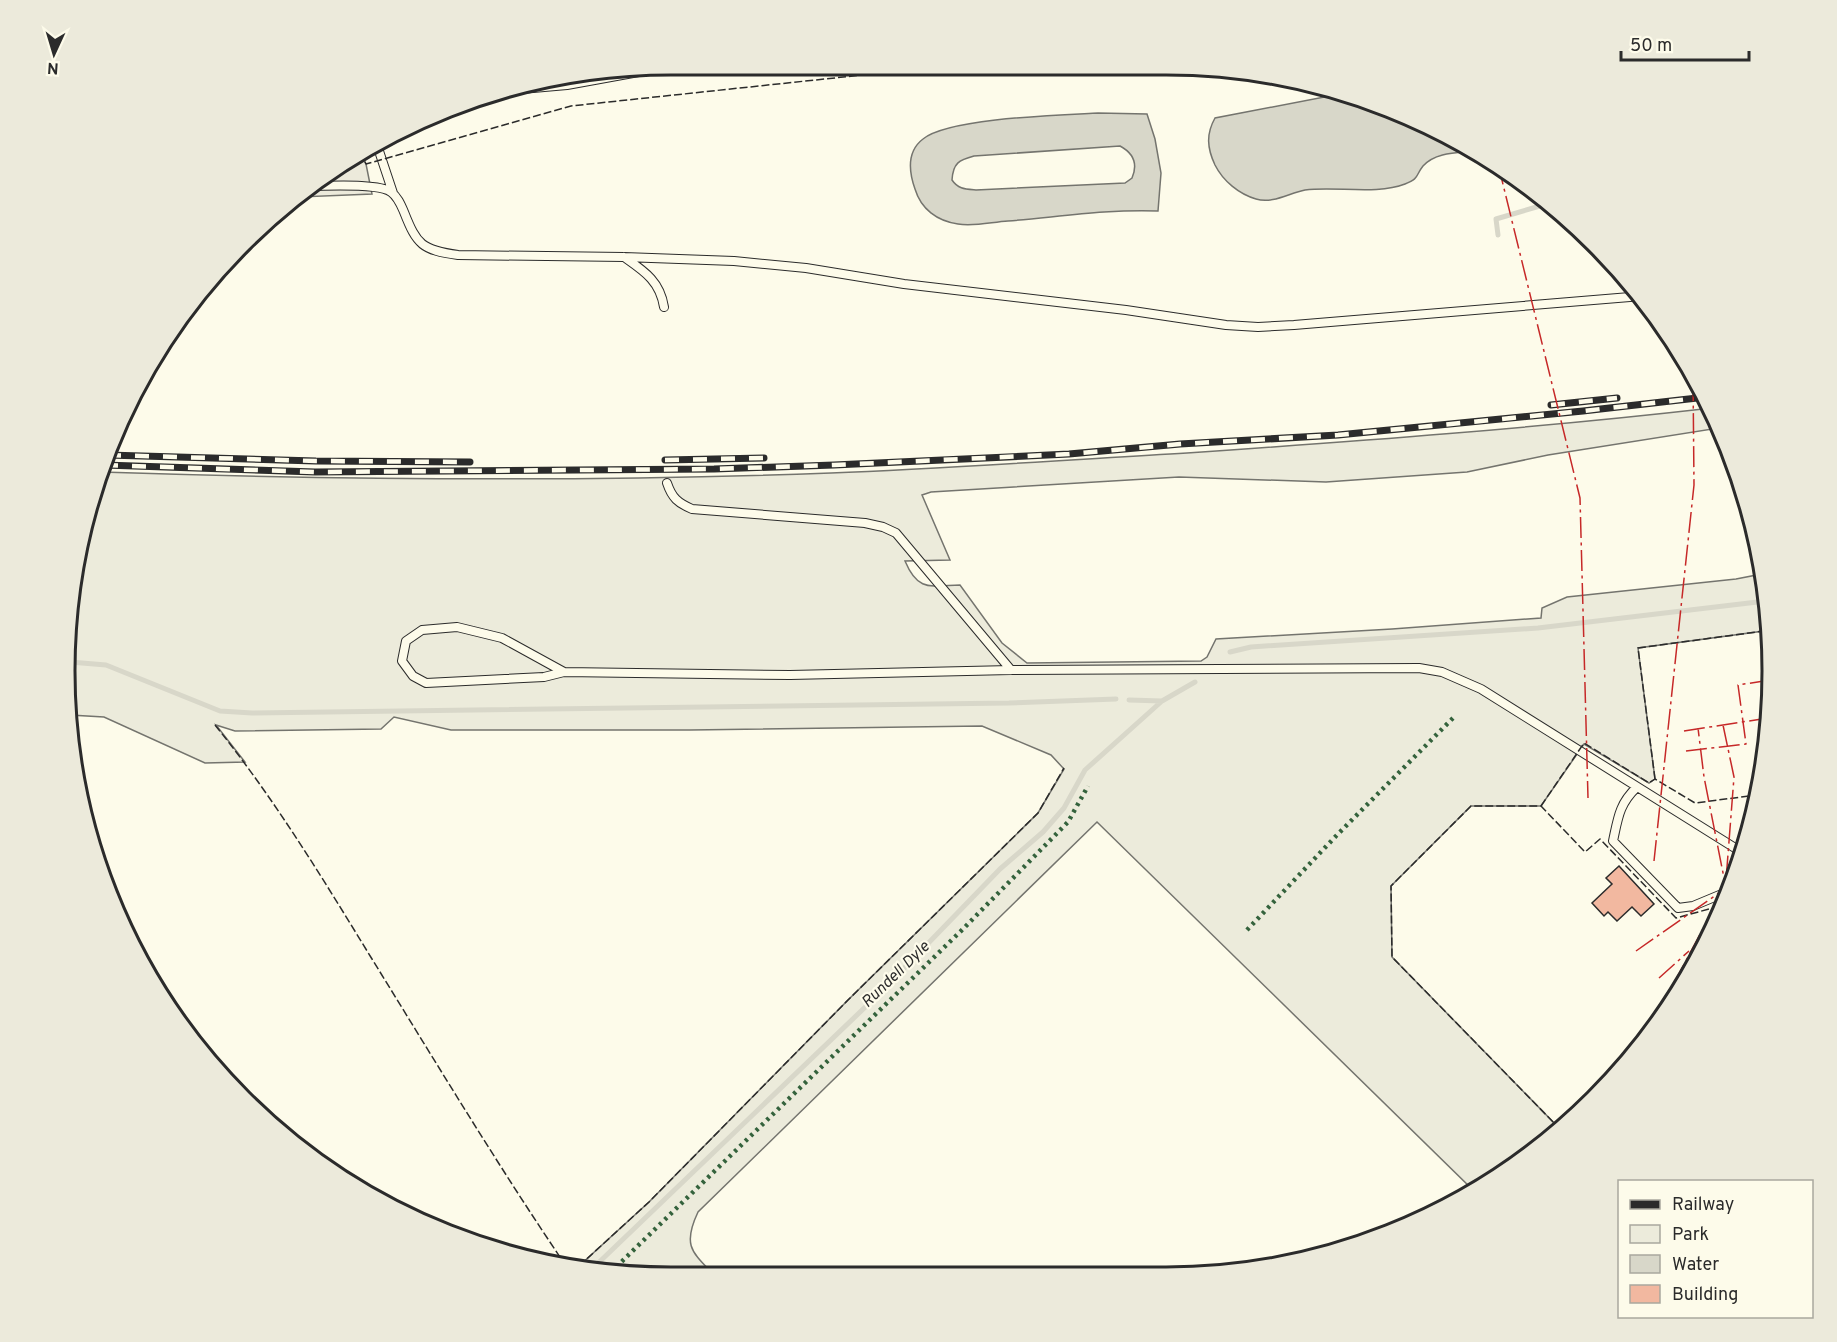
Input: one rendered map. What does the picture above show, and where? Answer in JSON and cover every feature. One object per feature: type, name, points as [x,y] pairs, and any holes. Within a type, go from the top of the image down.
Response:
[{"type":"lane","points":[[555,86],[596,80]]},
{"type":"lane","points":[[379,152],[393,193],[401,204],[417,241],[427,248],[458,255],[624,256],[734,261],[806,268],[904,284],[1258,327],[1630,297]]},
{"type":"lane","points":[[324,186],[375,188],[393,193]]},
{"type":"lane","points":[[624,256],[654,281],[662,293],[664,307]]},
{"type":"lane","points":[[667,483],[670,493],[678,503],[692,509],[865,523],[896,533],[1011,670]]},
{"type":"lane","points":[[564,672],[502,638],[457,627],[422,630],[406,642],[402,661],[412,676],[426,683],[544,677],[564,672],[790,675],[1011,670],[1419,668],[1442,672],[1481,689],[1735,848]]},
{"type":"lane","points":[[1637,787],[1626,798],[1620,809],[1613,841],[1678,908],[1694,906],[1718,896]]},
{"type":"green space","points":[[1702,409],[1711,429],[1548,455],[1467,472],[1326,482],[1179,477],[931,492],[922,495],[950,560],[905,561],[915,578],[926,585],[960,585],[1002,643],[1027,663],[1201,661],[1207,657],[1216,639],[1541,618],[1542,608],[1567,597],[1754,575],[1761,631],[1638,648],[1655,779],[1649,783],[1584,744],[1541,806],[1471,806],[1391,886],[1392,957],[1554,1123],[1497,1167],[1468,1185],[1097,822],[698,1212],[690,1241],[695,1254],[706,1267],[632,1266],[585,1261],[649,1202],[848,1000],[1038,813],[1064,769],[1051,755],[982,726],[690,730],[451,730],[394,717],[381,729],[235,731],[216,725],[245,762],[205,763],[104,717],[77,715],[76,632],[80,593],[95,517],[109,472],[466,479],[649,478],[831,473],[1318,444]]},
{"type":"shaded area","points":[[364,160],[372,194],[310,197]]},
{"type":"water","points":[[1326,97],[1394,120],[1460,153],[1447,154],[1428,161],[1413,180],[1394,187],[1369,190],[1305,190],[1281,198],[1262,200],[1244,194],[1232,186],[1218,171],[1210,153],[1209,141],[1210,130],[1215,118]]},
{"type":"water","points":[[1098,113],[1147,114],[1155,139],[1161,173],[1158,211],[1101,212],[964,225],[937,217],[926,208],[918,196],[911,176],[911,156],[923,139],[936,132],[980,122]],"holes":[[[1120,146],[1131,156],[1134,164],[1132,178],[1125,183],[976,190],[959,187],[952,180],[955,166],[964,159],[974,156]]]},
{"type":"building","points":[[1619,866],[1654,904],[1641,916],[1632,907],[1617,921],[1608,912],[1604,916],[1592,903],[1612,884],[1606,878]]},
{"type":"waterway","points":[[1498,235],[1496,219],[1539,206]]},
{"type":"waterway","points":[[1230,652],[1251,647],[1538,628],[1758,602]]},
{"type":"waterway","points":[[75,662],[106,665],[220,711],[252,713],[1009,703],[1116,699]]},
{"type":"waterway","name":"Rundell Dyle","points":[[599,1263],[882,991],[1000,869],[1043,832],[1064,808],[1085,770],[1162,701],[1195,682]]},
{"type":"waterway","points":[[1129,700],[1162,701]]},
{"type":"railway","points":[[1551,405],[1617,398]]},
{"type":"railway","points":[[112,465],[315,472],[714,469],[834,465],[1069,454],[1180,444],[1338,435],[1696,398]]},
{"type":"railway","points":[[116,455],[316,461],[470,462]]},
{"type":"railway","points":[[665,460],[764,458]]},
{"type":"hedge","points":[[1247,930],[1454,717]]},
{"type":"hedge","points":[[619,1265],[963,929],[1068,822],[1088,786]]},
{"type":"fence","points":[[364,160],[366,164],[571,106],[862,75]]},
{"type":"fence","points":[[1655,779],[1638,648],[1761,631]]},
{"type":"fence","points":[[215,725],[258,781],[297,839],[490,1150],[560,1257]]},
{"type":"fence","points":[[1541,806],[1584,743],[1649,783],[1655,779],[1695,803],[1749,796]]},
{"type":"fence","points":[[585,1261],[649,1202],[848,1000],[1038,813],[1064,768]]},
{"type":"fence","points":[[1554,1123],[1392,957],[1391,886],[1471,806],[1541,806],[1585,852],[1600,839],[1676,918],[1709,909],[1711,911]]},
{"type":"power","points":[[1501,178],[1580,498],[1588,798]]},
{"type":"power","points":[[1654,861],[1694,485],[1693,393]]},
{"type":"power","points":[[1686,751],[1746,744],[1738,685],[1762,681]]},
{"type":"power","points":[[1684,731],[1760,719]]},
{"type":"power","points":[[1723,725],[1734,777],[1727,872]]},
{"type":"power","points":[[1698,728],[1704,777],[1724,879]]},
{"type":"power","points":[[1636,951],[1719,893]]},
{"type":"power","points":[[1678,976],[1707,922]]},
{"type":"power","points":[[1659,978],[1689,951]]}]
